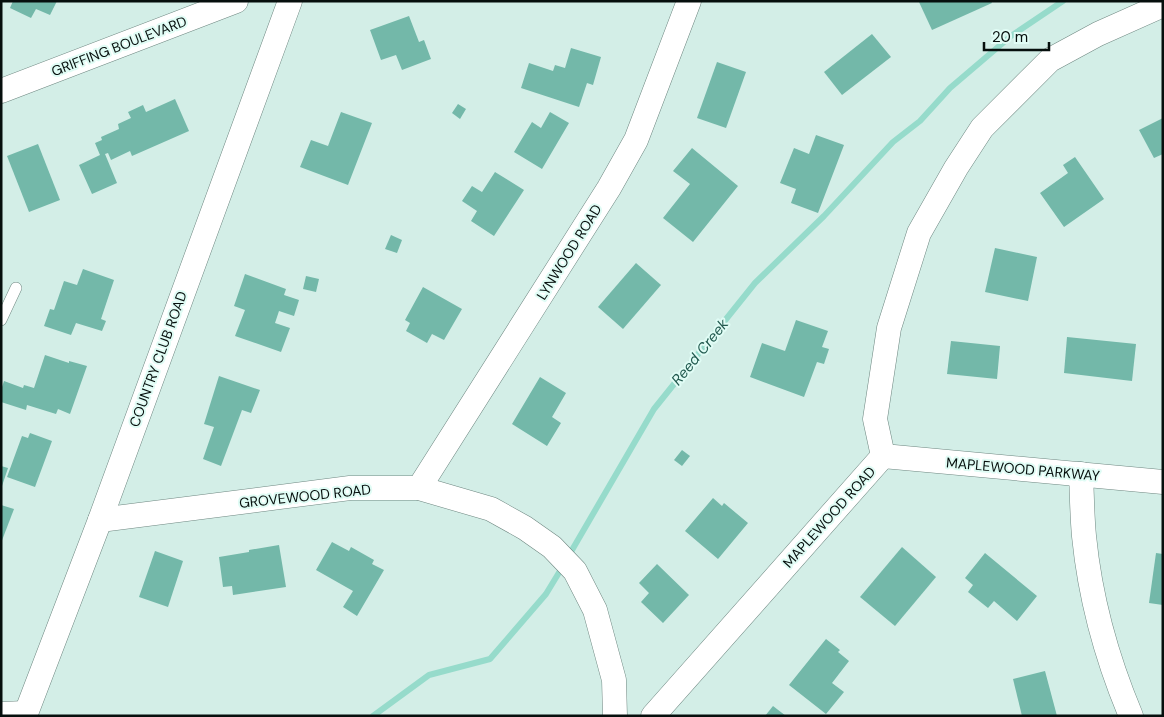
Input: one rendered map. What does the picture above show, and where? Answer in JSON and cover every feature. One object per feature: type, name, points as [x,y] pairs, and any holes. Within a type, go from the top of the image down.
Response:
[{"type":"street","name":"GRIFFING BOULEVARD","points":[[1,91],[236,1]]},
{"type":"street","name":"COUNTRY CLUB ROAD","points":[[26,714],[100,520],[290,1]]},
{"type":"street","name":"LYNWOOD ROAD","points":[[419,488],[609,188],[632,148],[689,1]]},
{"type":"street","name":"MAPLEWOOD ROAD","points":[[653,716],[883,456],[875,419],[889,328],[920,232],[956,168],[982,128],[1050,60],[1098,34],[1163,5]]},
{"type":"street","name":"MAPLEWOOD PARKWAY","points":[[883,456],[1163,482]]},
{"type":"street","points":[[1081,474],[1084,536],[1093,598],[1115,678],[1131,716]]},
{"type":"street","name":"GROVEWOOD ROAD","points":[[100,520],[350,488],[419,488],[491,509],[525,528],[552,547],[575,571],[594,610],[614,680],[615,716]]},
{"type":"street","points":[[1,714],[26,714]]},
{"type":"lane","points":[[1,320],[16,288]]},
{"type":"building","points":[[13,1],[57,1],[50,15],[36,9],[31,18],[10,8]]},
{"type":"building","points":[[991,1],[992,3],[932,30],[919,2]]},
{"type":"building","points":[[409,16],[419,42],[424,40],[431,59],[402,70],[396,55],[381,60],[370,30]]},
{"type":"building","points":[[872,34],[891,57],[842,95],[824,72]]},
{"type":"building","points":[[571,48],[601,57],[593,85],[587,83],[579,107],[521,88],[529,63],[553,71],[555,65],[565,68]]},
{"type":"building","points":[[717,62],[746,72],[726,128],[697,118]]},
{"type":"building","points":[[175,99],[189,131],[132,156],[130,151],[111,160],[108,153],[105,154],[117,183],[92,194],[79,165],[100,155],[95,143],[102,140],[101,137],[119,129],[118,124],[131,118],[128,112],[143,105],[146,112]]},
{"type":"building","points":[[458,104],[466,109],[460,119],[452,113]]},
{"type":"building","points":[[341,112],[372,123],[348,185],[300,167],[311,140],[328,146]]},
{"type":"building","points":[[550,112],[569,123],[542,169],[514,152],[532,122],[541,128]]},
{"type":"building","points":[[1163,118],[1163,154],[1154,158],[1139,130]]},
{"type":"building","points":[[816,135],[844,145],[818,213],[791,203],[796,189],[780,183],[794,148],[809,154]]},
{"type":"building","points":[[38,144],[60,200],[29,212],[7,156]]},
{"type":"building","points":[[692,148],[738,186],[693,242],[663,218],[690,184],[673,171]]},
{"type":"building","points":[[1075,157],[1104,199],[1064,227],[1040,193],[1068,173],[1063,165]]},
{"type":"building","points":[[495,172],[524,190],[494,236],[471,221],[477,211],[462,201],[472,186],[482,192]]},
{"type":"building","points":[[391,235],[402,240],[397,253],[385,249]]},
{"type":"building","points":[[995,248],[1037,257],[1028,301],[985,292]]},
{"type":"building","points":[[636,263],[661,285],[623,329],[598,307]]},
{"type":"building","points":[[83,269],[114,280],[101,319],[106,321],[102,331],[76,323],[71,335],[44,326],[50,309],[54,310],[64,281],[77,285]]},
{"type":"building","points":[[245,274],[286,289],[284,295],[299,300],[294,316],[279,311],[275,323],[290,328],[281,352],[235,336],[245,310],[234,306]]},
{"type":"building","points":[[306,276],[319,279],[316,292],[303,289]]},
{"type":"building","points":[[423,287],[462,309],[444,340],[432,334],[427,343],[406,331],[410,323],[405,320]]},
{"type":"building","points":[[796,320],[828,331],[822,347],[829,349],[824,364],[817,362],[804,397],[750,377],[762,343],[785,351]]},
{"type":"building","points":[[1067,337],[1136,344],[1132,381],[1064,373]]},
{"type":"building","points":[[951,341],[1000,346],[997,379],[947,374]]},
{"type":"building","points":[[45,355],[69,363],[69,361],[87,366],[70,414],[58,409],[56,414],[27,405],[26,410],[1,402],[1,390],[4,381],[23,388],[24,385],[34,388]]},
{"type":"building","points":[[219,376],[260,390],[251,413],[242,410],[221,466],[203,459],[214,427],[204,424]]},
{"type":"building","points":[[540,377],[566,393],[552,417],[561,423],[547,446],[512,424]]},
{"type":"building","points":[[30,433],[52,441],[35,487],[7,477],[22,436],[28,438]]},
{"type":"building","points":[[682,450],[690,456],[682,466],[674,460]]},
{"type":"building","points":[[1,466],[8,468],[2,486],[1,486]]},
{"type":"building","points":[[713,498],[722,506],[724,503],[748,523],[718,559],[685,531]]},
{"type":"building","points":[[1,505],[14,509],[1,543]]},
{"type":"building","points":[[332,542],[349,551],[351,547],[374,560],[372,564],[384,570],[357,616],[343,607],[353,591],[316,570]]},
{"type":"building","points":[[279,545],[286,587],[233,595],[232,586],[223,587],[219,557]]},
{"type":"building","points":[[902,547],[936,577],[895,626],[860,597]]},
{"type":"building","points":[[155,551],[183,561],[168,607],[139,597]]},
{"type":"building","points":[[985,553],[1037,596],[1017,621],[994,601],[988,608],[968,592],[973,585],[965,578]]},
{"type":"building","points":[[1156,553],[1163,554],[1163,605],[1149,603]]},
{"type":"building","points":[[657,564],[689,595],[663,623],[641,602],[649,593],[639,583]]},
{"type":"building","points":[[826,639],[840,650],[838,652],[849,661],[832,683],[844,692],[826,714],[789,685]]},
{"type":"building","points":[[1045,671],[1057,716],[1022,716],[1013,679]]},
{"type":"building","points":[[773,706],[786,716],[765,716]]},
{"type":"waterway","name":"Reed Creek","points":[[568,557],[654,409],[755,283],[824,216],[893,142],[920,121],[950,88],[1011,36],[1063,1]]},
{"type":"waterway","name":"Reed Creek","points":[[373,716],[429,675],[490,659],[546,594],[563,566]]}]
